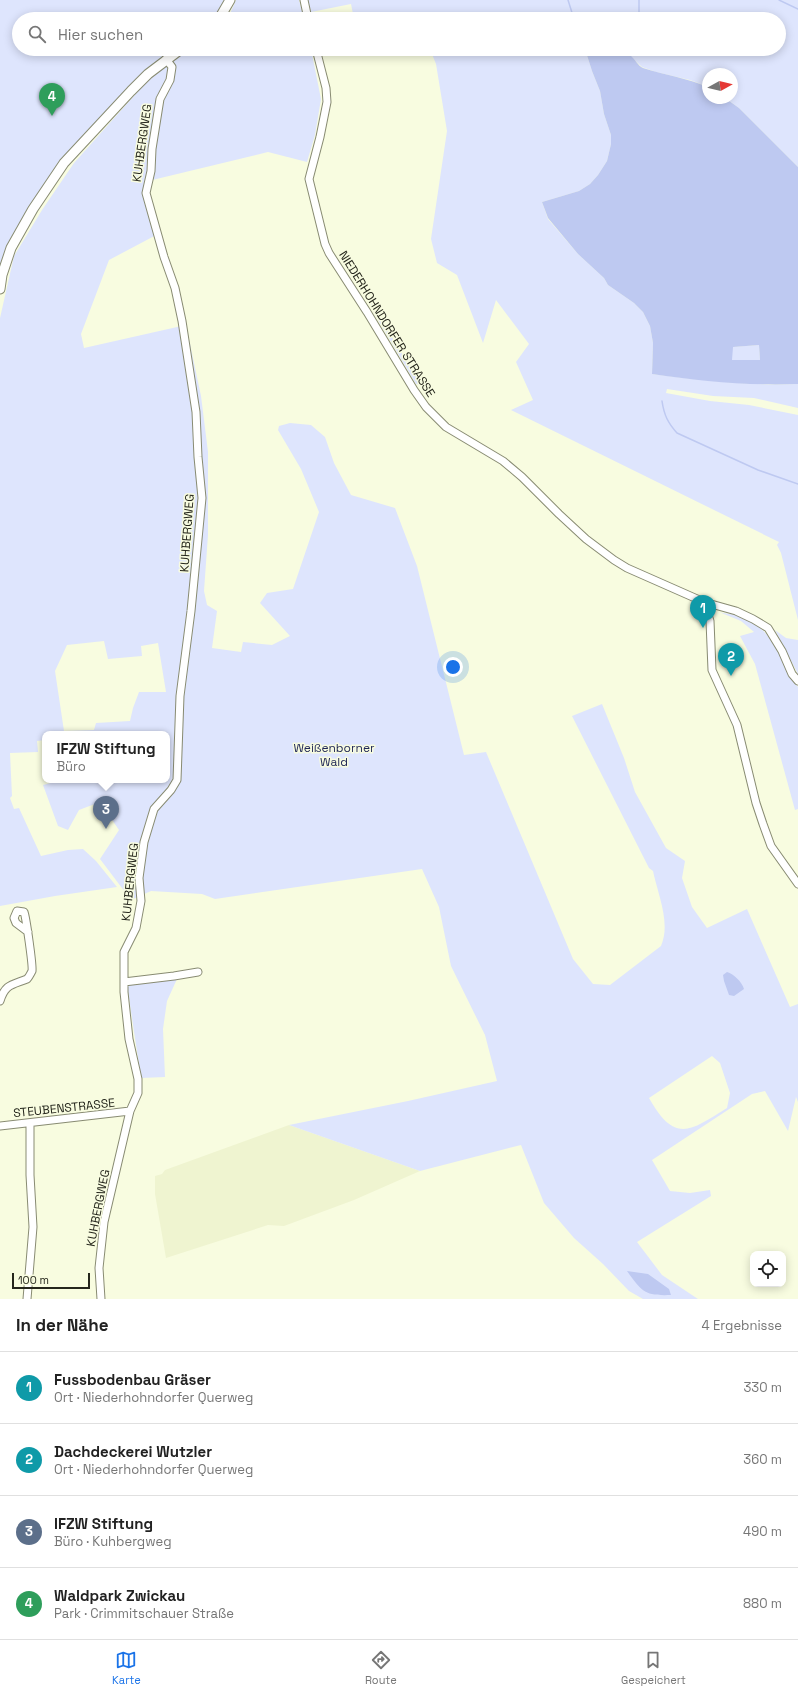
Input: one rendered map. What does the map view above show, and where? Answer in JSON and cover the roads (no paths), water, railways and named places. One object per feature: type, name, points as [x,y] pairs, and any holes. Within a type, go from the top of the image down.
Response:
[{"type":"main road","points":[[223,12],[230,0]]},
{"type":"main road","points":[[0,289],[2,275],[11,248],[33,209],[64,163],[131,90],[170,56]]},
{"type":"street","points":[[304,0],[307,12]]},
{"type":"street","name":"NIEDERHOHNDORFER STRASSE","points":[[318,56],[326,88],[327,102],[322,130],[309,179],[325,244],[332,258],[367,312],[420,400],[446,428],[490,452],[507,464],[586,539],[614,560],[628,568],[704,602],[736,611],[768,628],[782,651],[792,674],[798,681]]},
{"type":"street","name":"KUHBERGWEG","points":[[101,1299],[100,1268],[104,1222],[130,1111],[138,1093],[138,1079],[130,1039],[124,992],[124,952],[136,928],[141,901],[140,878],[144,842],[154,809],[171,790],[177,780],[180,696],[191,611],[202,498],[196,412],[182,321],[175,288],[164,257],[146,193],[151,171],[152,149],[160,99],[170,80],[172,67],[166,59]]},
{"type":"street","points":[[704,602],[710,621],[712,670],[737,725],[756,803],[767,837],[798,884]]},
{"type":"street","points":[[0,1001],[3,991],[14,984],[27,979],[32,970],[28,932]]},
{"type":"street","points":[[124,982],[198,972]]},
{"type":"street","name":"STEUBENSTRASSE","points":[[0,1126],[130,1111]]},
{"type":"street","points":[[27,1299],[33,1227],[30,1174],[30,1123]]},
{"type":"water","points":[[587,56],[631,56],[643,68],[702,85],[702,104],[733,104],[798,167],[798,384],[725,382],[652,374],[653,343],[650,326],[643,312],[634,303],[608,285],[604,278],[578,254],[548,218],[542,202],[579,191],[590,184],[598,175],[607,161],[611,144],[611,135],[604,114],[600,91]],"holes":[[[759,345],[760,360],[732,360],[733,347]]]},
{"type":"water","points":[[727,972],[737,979],[744,989],[734,996],[729,995],[724,981],[723,975]]},
{"type":"water","points":[[627,1271],[648,1274],[669,1289],[671,1295],[655,1295],[645,1291],[637,1284]]},
{"type":"waterway","points":[[568,0],[572,12]]},
{"type":"waterway","points":[[639,0],[639,12]]},
{"type":"waterway","points":[[779,0],[798,9]]},
{"type":"waterway","points":[[662,401],[667,418],[677,433],[758,470],[798,484]]},
{"type":"place","name":"Waldpark Zwickau","points":[[52,116]]},
{"type":"place","name":"Fussbodenbau Gräser","points":[[703,628]]},
{"type":"place","name":"Dachdeckerei Wutzler","points":[[731,676]]},
{"type":"place","name":"IFZW Stiftung","points":[[106,829]]},
{"type":"park label","name":"Weißenborner Wald","points":[[334,755]]}]
